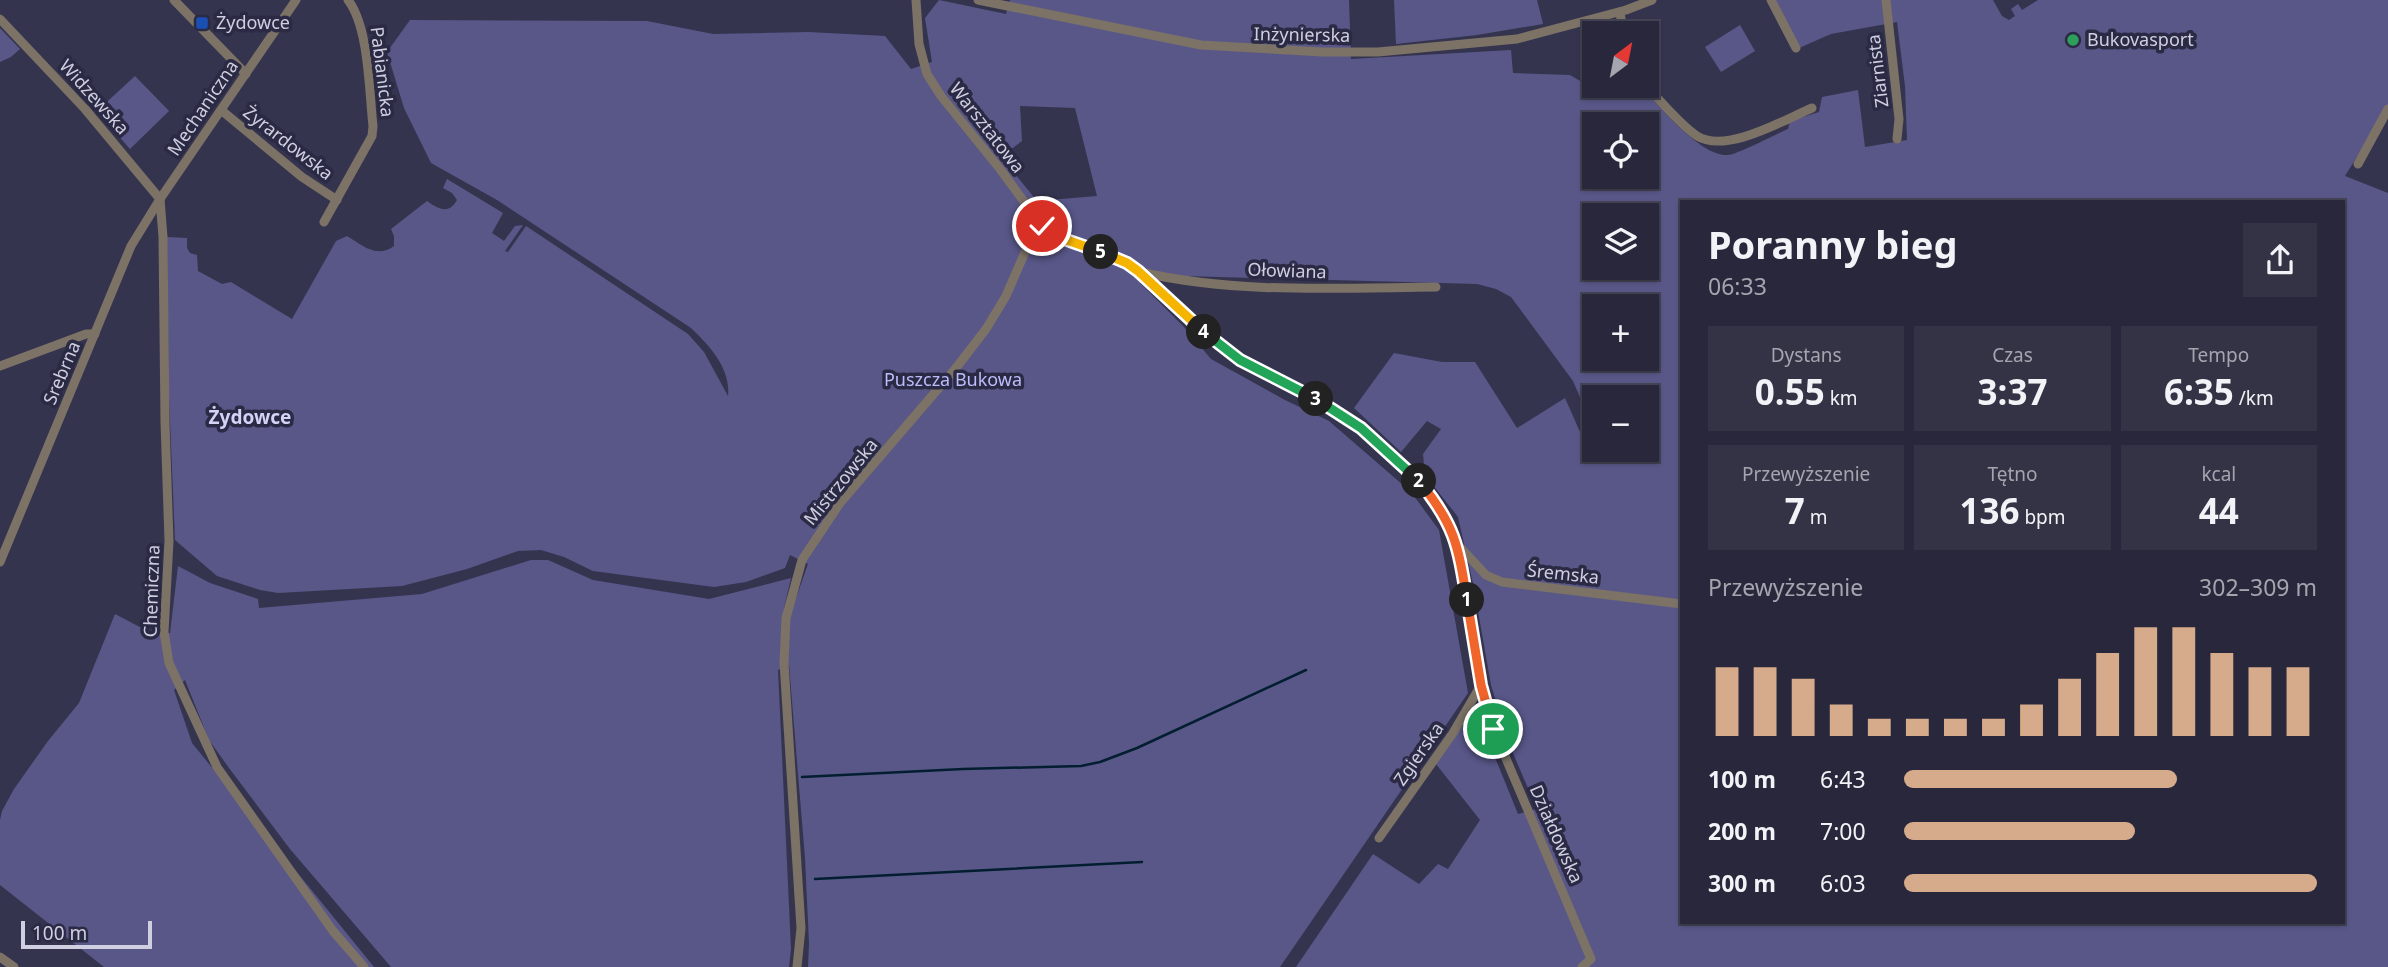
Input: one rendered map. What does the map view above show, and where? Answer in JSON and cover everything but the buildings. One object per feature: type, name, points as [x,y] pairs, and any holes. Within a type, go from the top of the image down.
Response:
[{"type":"street","points":[[174,0],[246,74]]},
{"type":"street","name":"Mechaniczna","points":[[160,199],[296,0]]},
{"type":"street","name":"Pabianicka","points":[[324,222],[372,136],[373,126],[359,22],[348,0]]},
{"type":"street","name":"Warsztatowa","points":[[916,0],[919,44],[927,74],[941,96],[1042,226],[1061,238],[1116,258],[1138,271],[1227,351],[1262,373],[1324,403]]},
{"type":"street","name":"Inżynierska","points":[[978,0],[1201,45],[1322,52],[1378,52],[1517,39],[1623,11],[1652,0]]},
{"type":"street","points":[[1623,0],[1623,21]]},
{"type":"street","points":[[1771,0],[1796,48]]},
{"type":"street","name":"Ziarnista","points":[[1886,0],[1899,119],[1897,139]]},
{"type":"street","name":"Widzewska","points":[[0,19],[85,109],[160,199]]},
{"type":"street","points":[[1658,98],[1693,133],[1712,141],[1733,140],[1812,108]]},
{"type":"street","name":"Żyrardowska","points":[[221,110],[302,177],[337,200]]},
{"type":"street","points":[[2358,164],[2387,115]]},
{"type":"street","name":"Srebrna","points":[[0,562],[123,262],[160,199]]},
{"type":"street","name":"Chemiczna","points":[[160,199],[169,541],[164,632],[169,663],[217,766],[333,931],[364,967]]},
{"type":"street","name":"Mistrzowska","points":[[797,967],[801,915],[784,663],[786,618],[802,560],[840,503],[986,329],[1006,296],[1029,243],[1042,226]]},
{"type":"street","name":"Ołowiana","points":[[1138,271],[1184,282],[1306,288],[1436,288]]},
{"type":"street","points":[[0,366],[86,334],[95,334]]},
{"type":"street","name":"Działdowska","points":[[1324,403],[1361,428],[1417,479],[1444,515],[1457,544],[1481,685],[1493,729],[1591,959],[1581,967]]},
{"type":"street","name":"Śremska","points":[[1457,544],[1486,575],[1502,582],[1680,604]]},
{"type":"street","name":"Zgierska","points":[[1379,838],[1454,733],[1481,685]]},
{"type":"street","points":[[0,957],[14,967]]},
{"type":"green space","name":"Puszcza Bukowa","points":[[939,0],[1006,14],[1010,0],[1349,0],[1351,59],[1511,50],[1513,73],[1570,75],[1582,82],[1582,98],[1651,98],[1705,148],[1728,155],[1788,129],[1790,121],[1819,112],[1822,97],[1858,90],[1865,147],[1907,140],[1905,86],[1897,22],[1831,34],[1799,48],[1775,0],[1993,0],[2002,16],[2009,20],[2015,16],[2011,9],[2018,4],[2022,10],[2038,0],[2388,0],[2388,106],[2345,176],[2388,193],[2388,967],[1296,967],[1373,854],[1419,884],[1438,864],[1448,869],[1480,820],[1436,764],[1470,714],[1479,718],[1518,814],[1537,809],[1509,744],[1491,685],[1458,517],[1425,475],[1423,454],[1441,429],[1427,421],[1401,452],[1354,408],[1394,353],[1442,362],[1475,362],[1517,428],[1565,398],[1582,436],[1582,462],[1659,462],[1659,385],[1582,385],[1582,402],[1573,381],[1511,297],[1496,289],[1477,284],[1156,273],[1140,283],[1211,359],[1329,421],[1411,492],[1439,530],[1468,693],[1280,967],[808,967],[805,858],[789,665],[778,670],[791,949],[789,967],[391,967],[290,849],[229,768],[209,740],[185,680],[174,690],[192,743],[374,967],[104,967],[0,885],[0,820],[14,789],[79,703],[115,614],[155,635],[170,633],[178,566],[210,583],[258,599],[259,608],[422,594],[531,560],[548,560],[593,580],[709,599],[791,578],[784,608],[796,598],[808,564],[790,555],[785,568],[746,582],[714,587],[593,571],[564,557],[541,550],[518,551],[467,569],[402,586],[278,593],[217,576],[175,540],[169,397],[167,237],[187,238],[187,248],[190,253],[197,255],[198,271],[222,284],[231,282],[292,319],[336,241],[347,236],[364,247],[376,251],[388,250],[394,246],[391,229],[427,201],[443,209],[454,205],[457,200],[443,188],[447,179],[503,213],[492,233],[504,241],[515,226],[523,225],[505,251],[508,252],[526,226],[688,334],[704,352],[728,396],[723,367],[712,350],[691,328],[497,200],[431,163],[404,108],[387,52],[410,20],[647,21],[713,34],[808,32],[885,36],[911,69],[932,62],[925,18]],"holes":[[[1020,106],[1075,108],[1097,196],[1037,201],[1001,157],[1022,141]]]},
{"type":"green space","points":[[1394,0],[1537,0],[1543,24],[1396,44]]},
{"type":"green space","points":[[1740,25],[1755,51],[1721,72],[1705,47]]},
{"type":"green space","points":[[0,28],[20,49],[0,62]]},
{"type":"green space","points":[[135,76],[169,111],[130,149],[97,111]]},
{"type":"waterway","points":[[802,777],[1081,766],[1100,762],[1137,748],[1306,670]]},
{"type":"waterway","points":[[815,879],[1142,862]]},
{"type":"place","name":"Żydowce","points":[[202,23]]},
{"type":"place","name":"Bukovasport","points":[[2073,40]]},
{"type":"district","name":"Żydowce","points":[[250,417]]},
{"type":"route","points":[[1042,226],[1061,238],[1127,263],[1218,345],[1262,373],[1324,403],[1344,416],[1382,445],[1417,479],[1444,515],[1457,544],[1481,685],[1493,729]]}]
